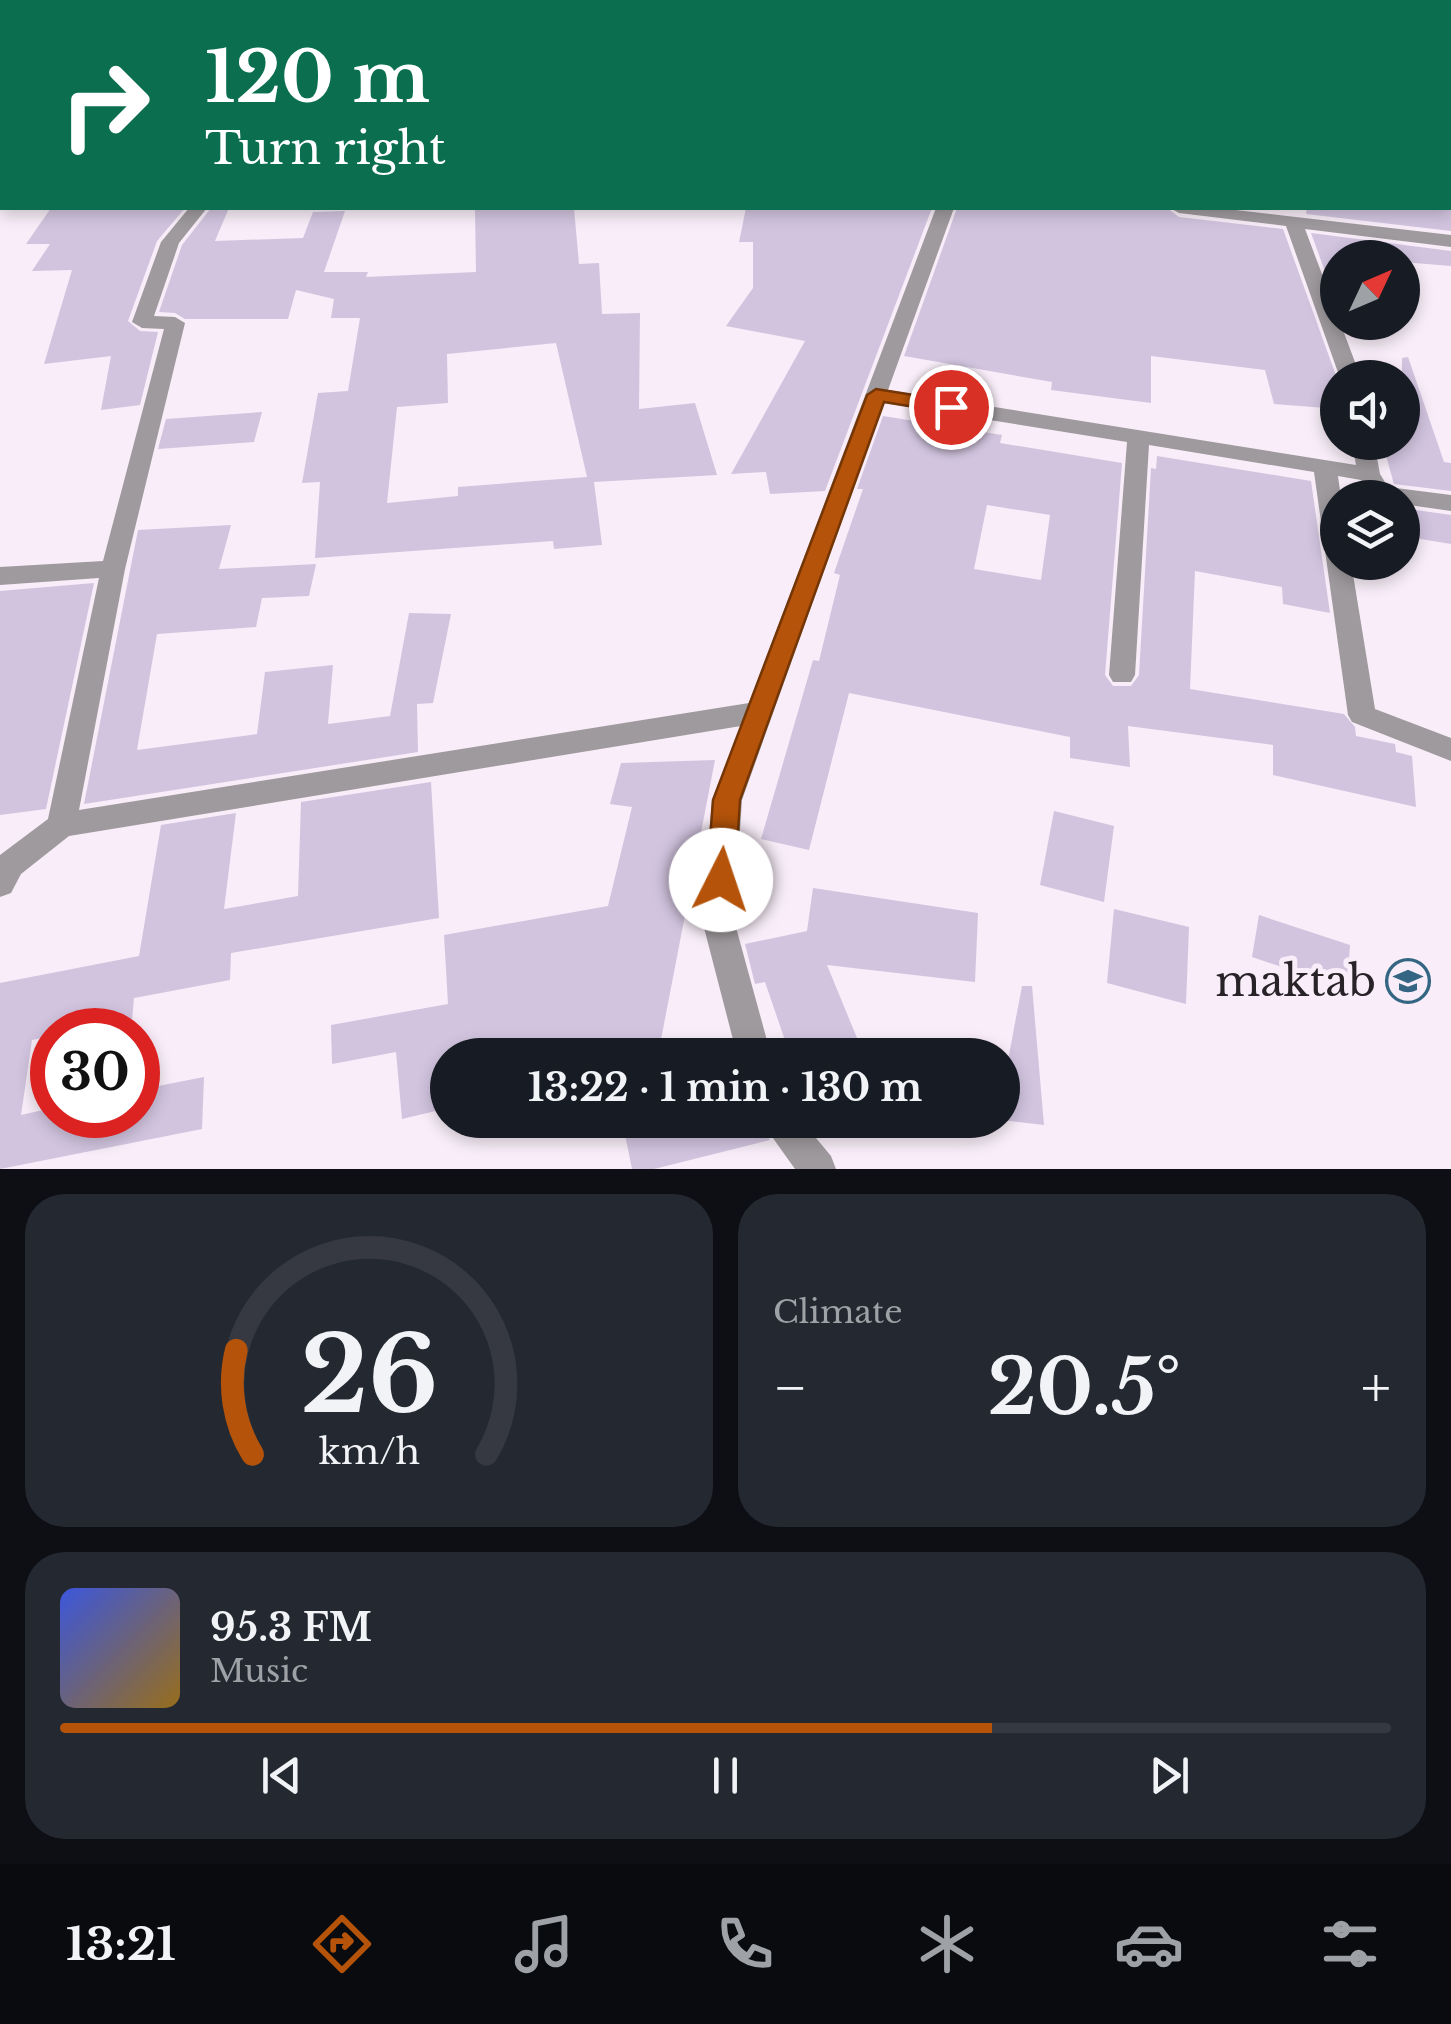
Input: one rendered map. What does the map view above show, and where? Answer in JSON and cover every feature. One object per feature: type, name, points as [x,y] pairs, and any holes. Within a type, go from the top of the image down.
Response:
[{"type":"street","points":[[61,825],[114,569],[175,324],[142,322],[170,242],[196,210]]},
{"type":"street","points":[[749,1038],[718,920],[726,800],[944,210]]},
{"type":"street","points":[[1195,210],[1451,240]]},
{"type":"street","points":[[1294,222],[1344,360]]},
{"type":"street","points":[[876,395],[1369,474]]},
{"type":"street","points":[[1122,675],[1138,437]]},
{"type":"street","points":[[1366,460],[1380,493],[1451,503]]},
{"type":"street","points":[[1325,467],[1327,480]]},
{"type":"street","points":[[0,576],[114,569]]},
{"type":"street","points":[[1342,580],[1362,715],[1451,750]]},
{"type":"street","points":[[0,884],[10,864],[61,825],[759,712]]},
{"type":"street","points":[[793,1138],[818,1169]]},
{"type":"building","points":[[50,210],[183,210],[157,241],[128,321],[140,331],[158,332],[140,405],[101,410],[111,356],[44,364],[72,270],[32,271],[50,244],[26,244]]},
{"type":"building","points":[[209,210],[228,210],[215,241],[303,238],[313,212],[345,211],[324,272],[368,272],[366,277],[476,272],[475,210],[574,210],[579,264],[599,263],[602,314],[640,313],[639,409],[695,403],[717,475],[594,482],[602,545],[554,549],[553,541],[315,558],[320,482],[302,483],[318,393],[348,391],[360,318],[331,318],[334,299],[296,290],[288,319],[185,319],[175,313],[159,312],[182,245]],"holes":[[[556,343],[587,477],[458,487],[458,496],[387,503],[397,407],[448,403],[447,354]]]},
{"type":"building","points":[[746,210],[931,210],[825,491],[770,494],[766,472],[731,474],[805,341],[726,326],[753,288],[753,242],[739,242]]},
{"type":"building","points":[[956,210],[1170,210],[1179,217],[1283,229],[1330,360],[1320,360],[1320,408],[1274,404],[1265,370],[1151,356],[1151,403],[1051,390],[1052,382],[904,356]]},
{"type":"building","points":[[1307,210],[1451,210],[1451,231],[1306,214]]},
{"type":"building","points":[[1311,233],[1365,240],[1320,240],[1320,258]]},
{"type":"building","points":[[1420,247],[1451,251],[1451,266],[1420,263]]},
{"type":"building","points":[[1420,392],[1444,462],[1451,463],[1451,491],[1420,487],[1420,480],[1393,480],[1387,460],[1420,460]]},
{"type":"building","points":[[262,412],[254,442],[158,449],[166,419]]},
{"type":"building","points":[[883,416],[1002,435],[1000,443],[1122,463],[1105,675],[1113,686],[1131,686],[1139,675],[1151,468],[1156,469],[1157,456],[1311,481],[1320,544],[1320,580],[1325,580],[1330,613],[1283,604],[1282,587],[1195,571],[1190,689],[1344,714],[1355,727],[1356,736],[1395,744],[1396,752],[1412,756],[1416,807],[1273,775],[1273,745],[1128,726],[1130,767],[1070,758],[1070,737],[849,693],[809,850],[761,839],[813,660],[819,661],[840,575],[834,573],[863,489],[857,489]],"holes":[[[987,505],[1050,515],[1041,580],[974,569]]]},
{"type":"building","points":[[1420,511],[1451,515],[1451,544],[1420,539]]},
{"type":"building","points":[[231,525],[219,569],[316,564],[309,596],[262,598],[256,627],[157,634],[137,750],[257,734],[265,672],[333,665],[328,724],[390,716],[409,613],[451,614],[433,703],[417,704],[418,752],[84,804],[138,530]]},
{"type":"building","points":[[94,583],[46,809],[0,815],[0,591]]},
{"type":"building","points":[[715,760],[661,1038],[430,1038],[430,1112],[402,1119],[396,1052],[332,1064],[331,1025],[448,1004],[444,935],[608,906],[632,807],[610,804],[621,763]]},
{"type":"building","points":[[431,782],[439,918],[231,953],[230,980],[134,998],[133,1008],[30,1008],[30,1054],[21,1115],[30,1113],[30,1138],[157,1138],[0,1169],[0,983],[139,956],[161,825],[236,813],[224,909],[298,896],[301,802]]},
{"type":"building","points":[[1054,811],[1114,826],[1104,902],[1040,885]]},
{"type":"building","points":[[813,888],[978,913],[975,982],[827,965],[857,1038],[784,1038],[765,982],[755,984],[745,944],[807,931]]},
{"type":"building","points":[[1114,909],[1189,927],[1186,1004],[1107,983]]},
{"type":"building","points":[[1259,915],[1350,945],[1347,989],[1252,957]]},
{"type":"building","points":[[1022,986],[1032,986],[1044,1125],[1020,1122],[1020,1038],[1012,1038]]},
{"type":"building","points":[[204,1077],[202,1129],[160,1137],[160,1086]]},
{"type":"building","points":[[626,1138],[770,1140],[654,1169],[632,1169]]},
{"type":"place","name":"maktab","points":[[1408,981]]},
{"type":"route","points":[[721,880],[726,800],[876,395],[951,407]]}]
